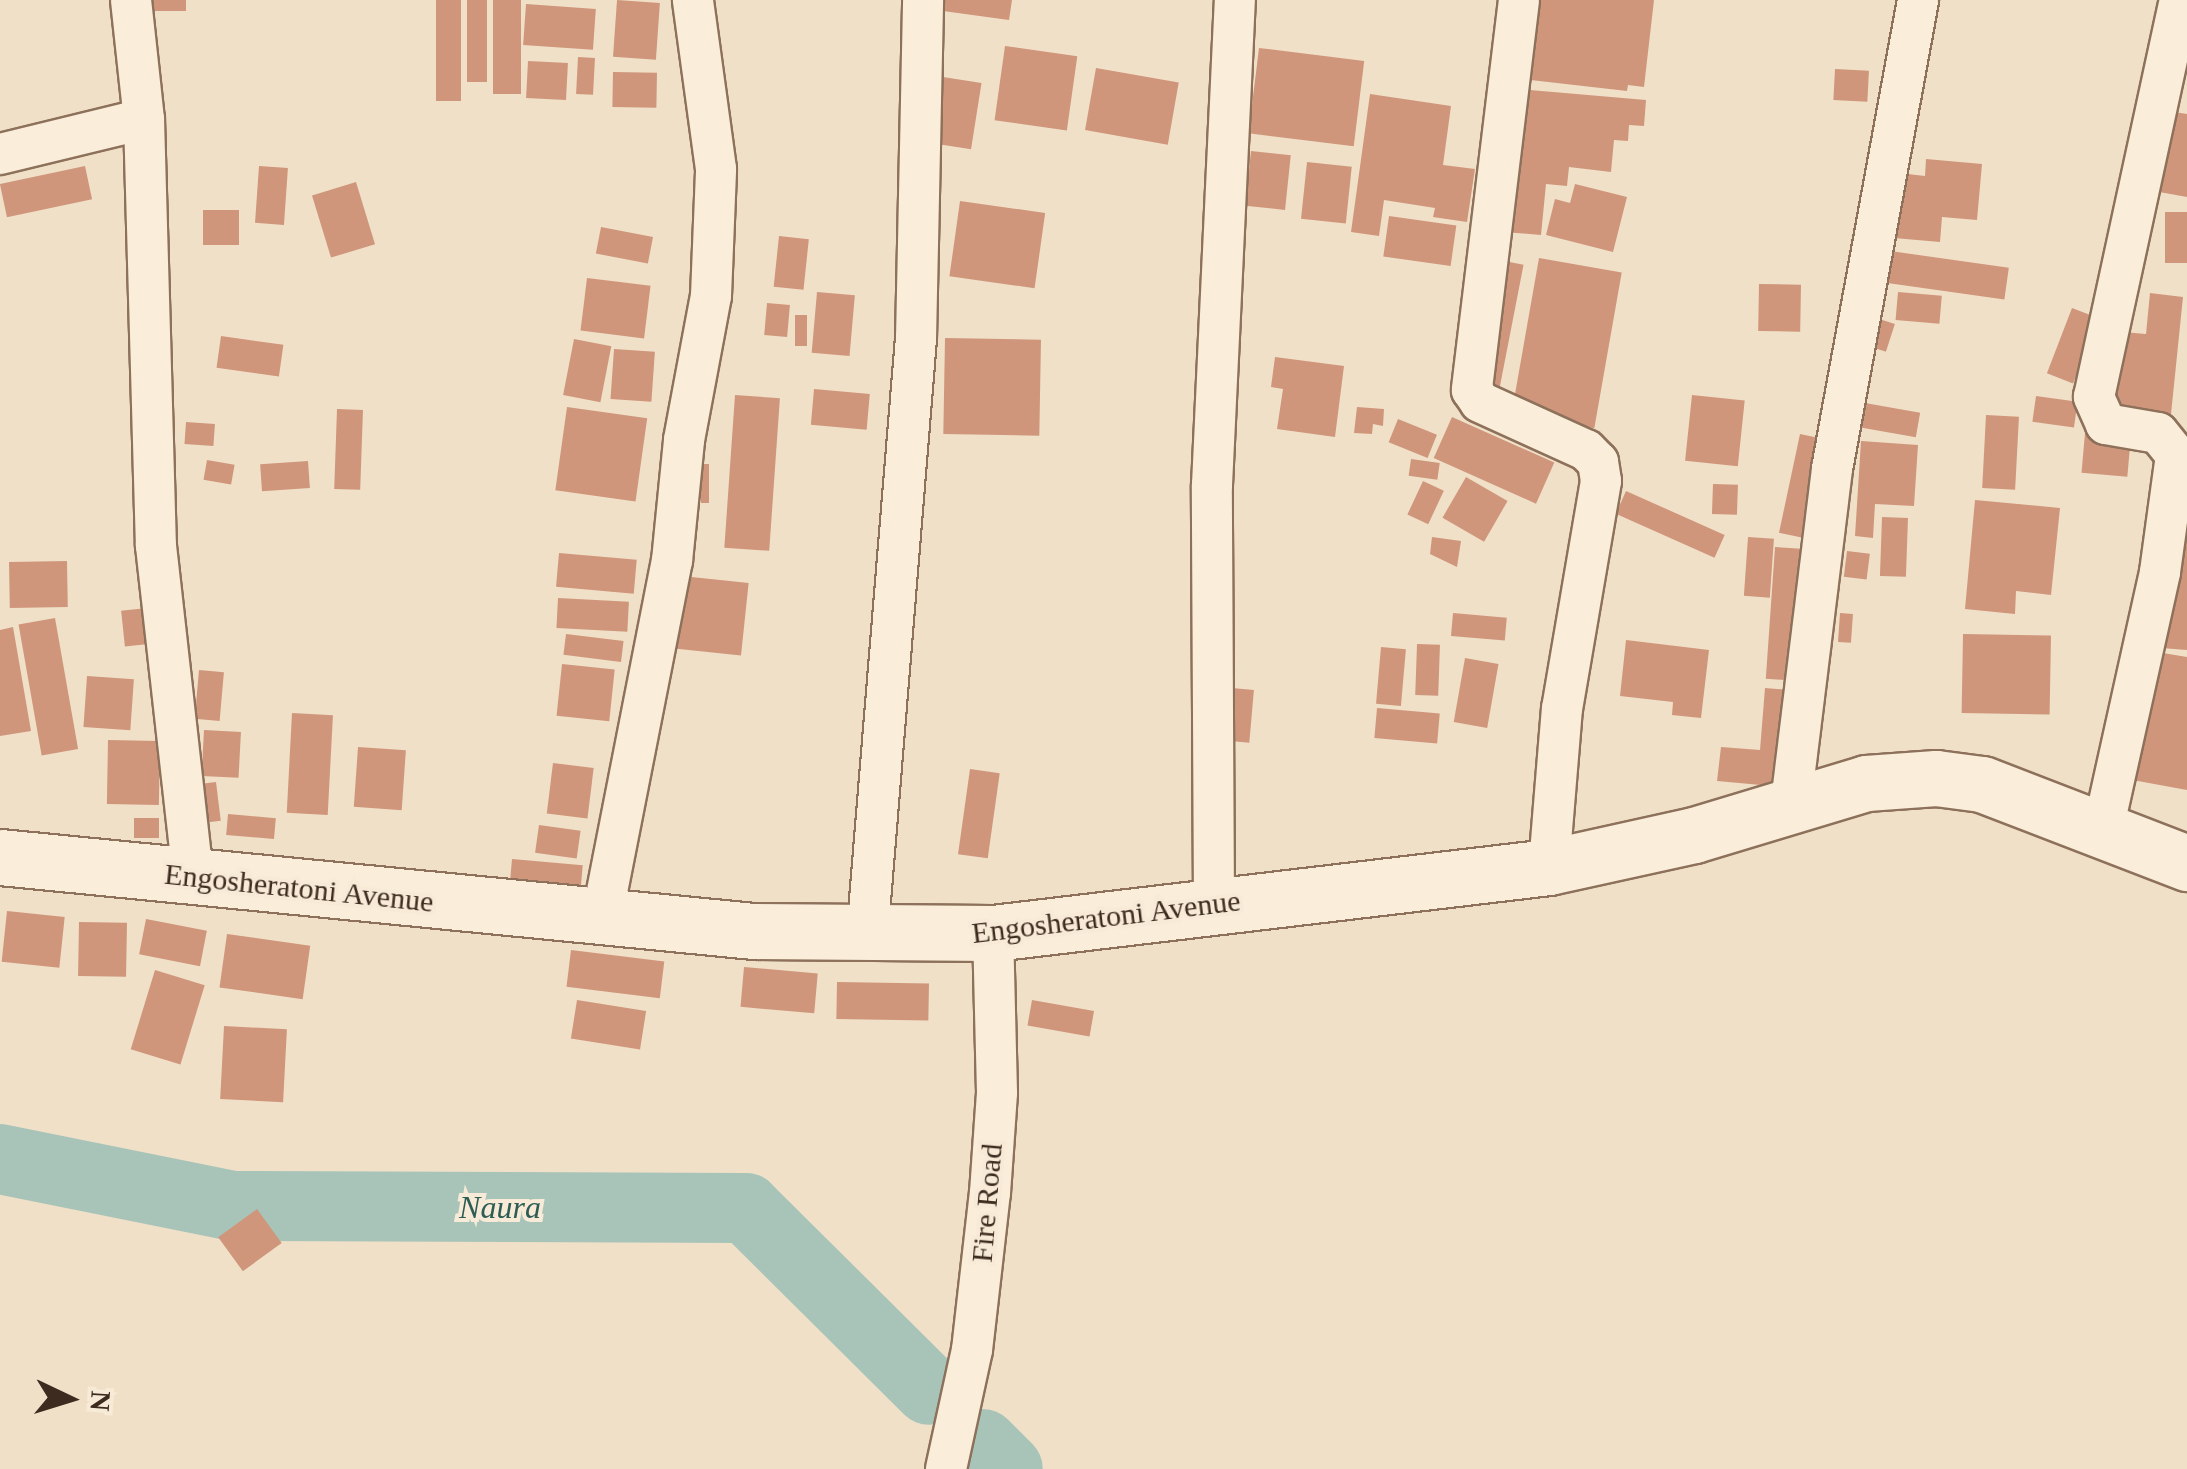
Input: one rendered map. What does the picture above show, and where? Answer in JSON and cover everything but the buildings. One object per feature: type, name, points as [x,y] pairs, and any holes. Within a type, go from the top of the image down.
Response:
[{"type":"street","points":[[130,0],[144,119],[156,546],[193,877]]},
{"type":"street","points":[[602,917],[667,588],[684,440],[712,296],[716,169],[693,0]]},
{"type":"street","points":[[867,937],[912,397],[922,0]]},
{"type":"street","points":[[1214,905],[1212,485],[1235,0]]},
{"type":"street","points":[[1519,0],[1472,390],[1480,402],[1586,450],[1598,462],[1601,481],[1562,708],[1548,868]]},
{"type":"street","points":[[1792,802],[1832,469],[1918,0]]},
{"type":"street","points":[[2102,834],[2160,572],[2176,455],[2158,433],[2106,424],[2094,398],[2180,0]]},
{"type":"street","points":[[0,154],[144,119]]},
{"type":"street","name":"Engosheratoni Avenue","points":[[0,858],[602,917],[867,937],[993,934],[1548,868],[1694,835],[1792,802],[1866,783],[1936,778],[1982,784],[2102,834],[2187,862]]},
{"type":"street","name":"Fire Road","points":[[946,1469],[972,1350],[990,1193],[997,1093],[993,934]]},
{"type":"waterway","name":"Naura","points":[[0,1159],[233,1206],[746,1208],[929,1390]]},
{"type":"waterway","name":"Naura","points":[[983,1444],[1008,1469]]}]
